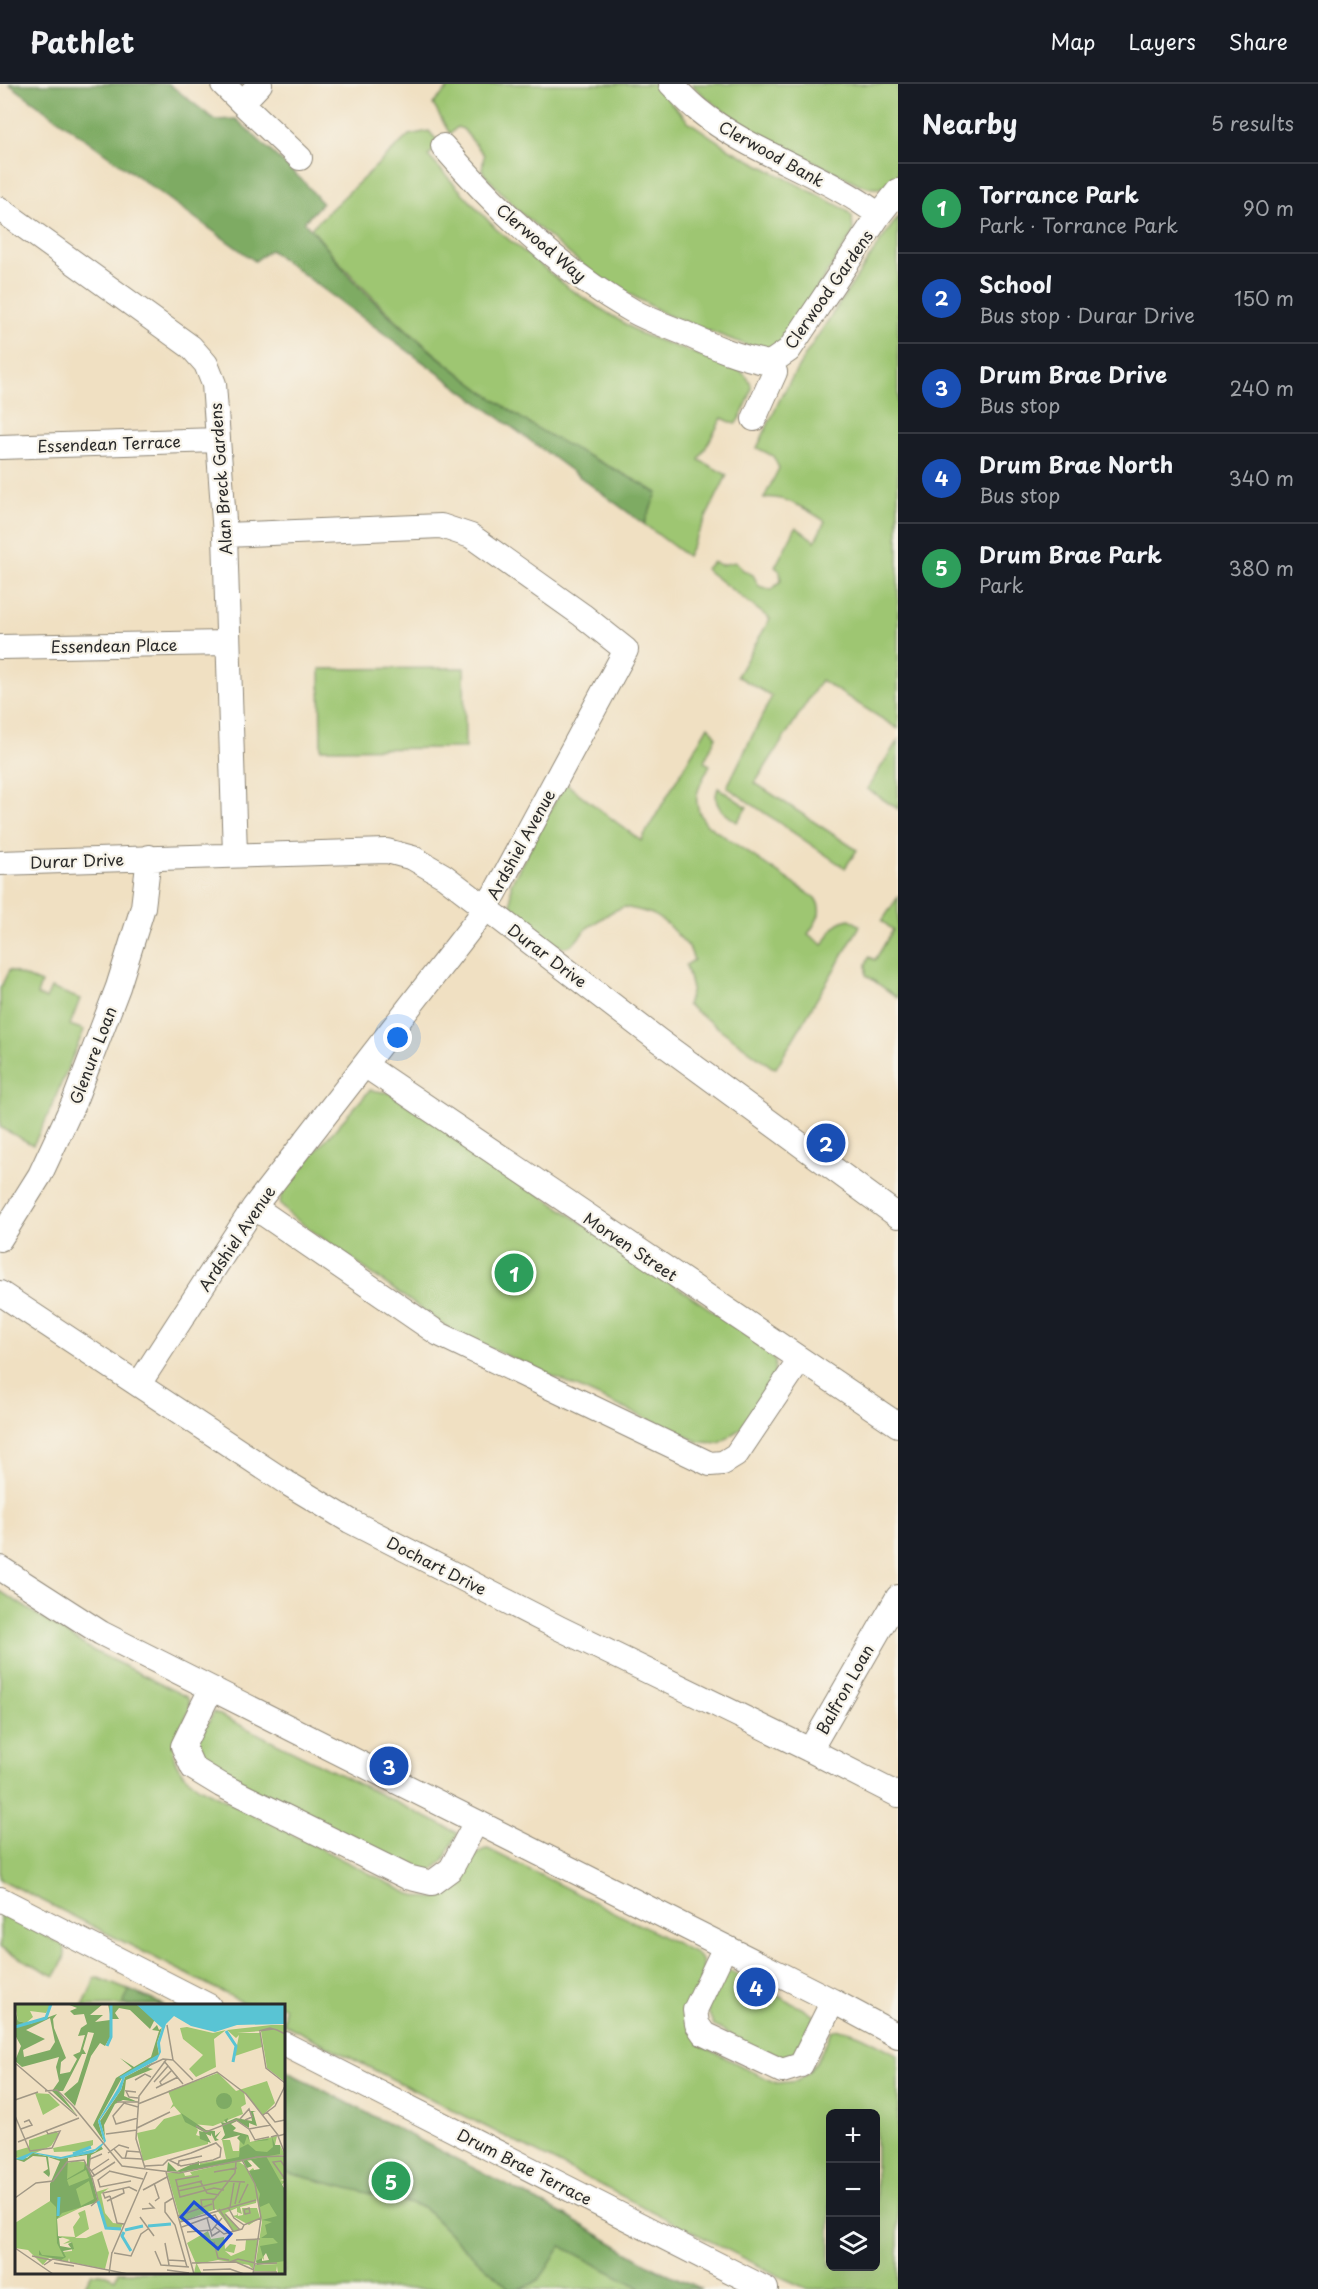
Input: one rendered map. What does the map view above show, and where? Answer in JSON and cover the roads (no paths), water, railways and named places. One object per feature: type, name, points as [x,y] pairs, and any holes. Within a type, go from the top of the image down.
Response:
[{"type":"street","points":[[223,84],[300,158]]},
{"type":"street","points":[[243,103],[260,84]]},
{"type":"street","name":"Clerwood Bank","points":[[671,84],[698,110],[729,131],[865,204],[879,215]]},
{"type":"street","name":"Clerwood Way","points":[[456,153],[516,223],[573,272],[625,306],[709,345],[751,360],[770,363]]},
{"type":"street","name":"Clerwood Gardens","points":[[754,419],[775,372],[770,363],[789,350],[879,215],[898,191]]},
{"type":"street","name":"Alan Breck Gardens","points":[[0,209],[191,347],[206,364],[214,384],[225,535],[235,854]]},
{"type":"street","name":"Essendean Terrace","points":[[0,447],[217,440]]},
{"type":"street","name":"Ardshiel Avenue","points":[[139,1384],[254,1207],[366,1066],[495,893],[626,650],[582,615],[471,536],[441,526],[225,535]]},
{"type":"street","name":"Essendean Place","points":[[0,647],[227,643]]},
{"type":"street","name":"Durar Drive","points":[[0,863],[387,851],[413,858],[444,876],[658,1040],[898,1216]]},
{"type":"street","name":"Glenure Loan","points":[[0,1239],[40,1175],[78,1091],[118,987],[143,907],[149,857]]},
{"type":"street","name":"Morven Street","points":[[366,1066],[898,1425]]},
{"type":"street","points":[[254,1207],[439,1334],[710,1464],[723,1463],[736,1455],[800,1359]]},
{"type":"street","name":"Dochart Drive","points":[[0,1293],[287,1483],[350,1521],[559,1628],[898,1795]]},
{"type":"street","points":[[0,1568],[101,1634],[833,2001],[898,2036]]},
{"type":"street","name":"Balfron Loan","points":[[810,1750],[898,1597]]},
{"type":"street","points":[[211,1689],[183,1746],[193,1768],[221,1785],[407,1877],[432,1883],[451,1869],[476,1822]]},
{"type":"street","points":[[0,1899],[204,2004]]},
{"type":"street","points":[[725,1947],[695,2010],[697,2024],[704,2034],[782,2071],[801,2065],[833,2001]]},
{"type":"street","name":"Drum Brae Terrace","points":[[285,2045],[766,2289]]},
{"type":"place","name":"School","points":[[826,1143]]},
{"type":"place","name":"Torrance Park","points":[[514,1273]]},
{"type":"place","name":"Drum Brae Drive","points":[[389,1766]]},
{"type":"place","name":"Drum Brae North","points":[[756,1987]]},
{"type":"place","name":"Drum Brae Park","points":[[391,2181]]}]
